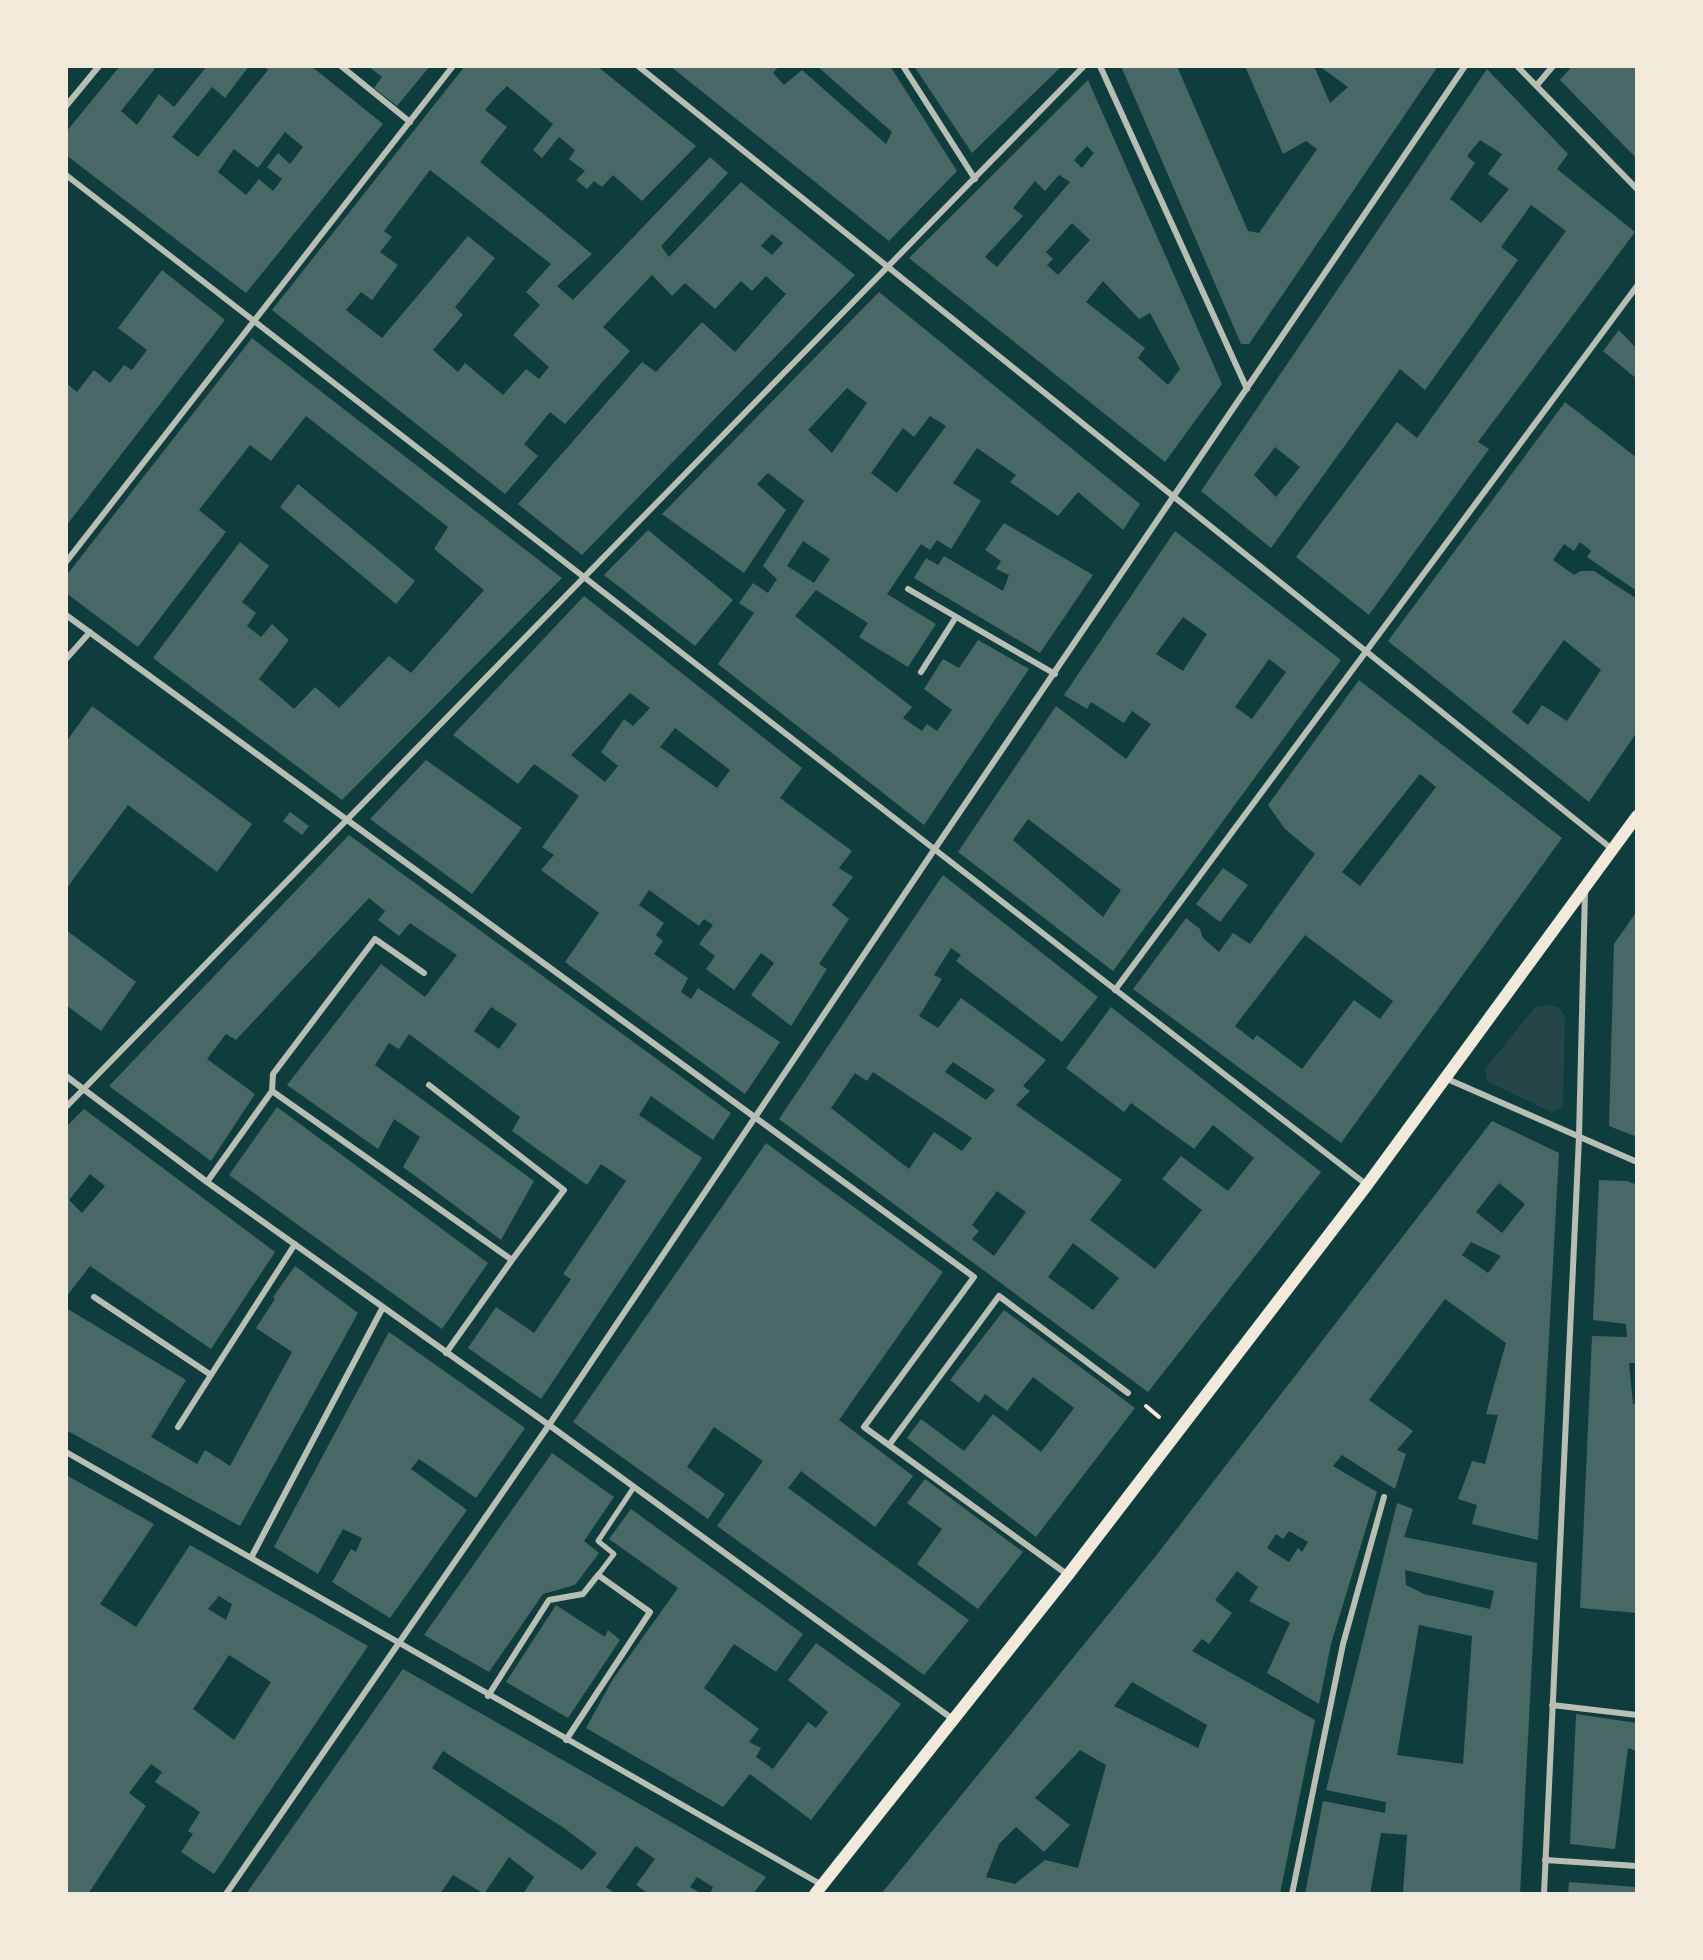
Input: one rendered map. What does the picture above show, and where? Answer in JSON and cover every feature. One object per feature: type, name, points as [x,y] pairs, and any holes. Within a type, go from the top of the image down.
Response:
[{"type":"main road","points":[[819,1890],[1068,1575],[1367,1185],[1637,816]]},
{"type":"street","points":[[66,106],[99,66]]},
{"type":"street","points":[[341,66],[410,122]]},
{"type":"street","points":[[66,562],[453,66]]},
{"type":"street","points":[[638,66],[1613,850]]},
{"type":"street","points":[[903,66],[975,179]]},
{"type":"street","points":[[66,1107],[1084,66]]},
{"type":"street","points":[[1100,66],[1247,389]]},
{"type":"street","points":[[226,1894],[549,1425],[934,850],[1465,66]]},
{"type":"street","points":[[1517,66],[1637,189]]},
{"type":"street","points":[[1537,86],[1553,66]]},
{"type":"street","points":[[66,175],[1367,1185]]},
{"type":"street","points":[[1115,990],[1637,286]]},
{"type":"street","points":[[908,589],[1055,674]]},
{"type":"street","points":[[66,615],[974,1276],[864,1427],[1068,1575]]},
{"type":"street","points":[[921,672],[956,617]]},
{"type":"street","points":[[66,659],[90,632]]},
{"type":"street","points":[[1544,1894],[1579,1137],[1586,887]]},
{"type":"street","points":[[207,1182],[272,1090],[273,1074],[375,939],[424,973]]},
{"type":"street","points":[[66,1076],[207,1182],[549,1425],[954,1721]]},
{"type":"street","points":[[1445,1078],[1637,1162]]},
{"type":"street","points":[[429,1085],[564,1190],[446,1353]]},
{"type":"street","points":[[272,1090],[512,1260]]},
{"type":"street","points":[[178,1427],[295,1244]]},
{"type":"street","points":[[889,1445],[999,1296],[1128,1393]]},
{"type":"street","points":[[94,1297],[211,1375]]},
{"type":"street","points":[[252,1556],[383,1307]]},
{"type":"street","points":[[66,1452],[252,1556],[819,1890]]},
{"type":"street","points":[[488,1695],[549,1600],[583,1594],[614,1554],[598,1540],[634,1487]]},
{"type":"street","points":[[1292,1894],[1343,1644],[1384,1497]]},
{"type":"street","points":[[566,1740],[650,1611],[598,1575]]},
{"type":"street","points":[[1552,1705],[1637,1715]]},
{"type":"street","points":[[1545,1860],[1637,1866]]},
{"type":"path","points":[[1128,1393],[1178,1432]]},
{"type":"shaded area","points":[[1547,1005],[1558,1007],[1565,1016],[1563,1106],[1553,1113],[1487,1081],[1486,1068],[1535,1007]]},
{"type":"building","points":[[120,66],[157,66],[121,111],[137,125],[159,94],[174,107],[207,66],[249,66],[225,98],[212,87],[172,137],[198,157],[268,70],[263,66],[311,66],[383,124],[246,293],[66,155],[66,132]],"holes":[[[285,132],[303,147],[290,164],[278,153],[267,167],[282,179],[273,191],[259,179],[246,195],[218,172],[234,149],[258,168]]]},
{"type":"building","points":[[368,66],[430,66],[397,106],[374,88],[382,77]]},
{"type":"building","points":[[465,66],[597,66],[696,146],[642,201],[613,175],[602,187],[594,181],[587,189],[576,180],[585,171],[569,159],[575,150],[559,137],[542,158],[533,150],[553,124],[507,86],[485,110],[507,127],[480,162],[592,254],[557,286],[573,300],[710,157],[728,173],[661,246],[669,257],[741,182],[855,275],[582,555],[518,504],[642,362],[656,372],[702,322],[735,352],[786,294],[766,276],[752,291],[741,281],[715,309],[685,283],[672,296],[652,275],[603,327],[630,351],[565,424],[550,412],[524,444],[538,456],[505,494],[272,310]],"holes":[[[430,170],[551,264],[526,292],[540,305],[513,335],[549,367],[539,379],[526,369],[503,395],[465,363],[458,372],[433,350],[463,315],[455,307],[495,258],[468,236],[382,338],[346,310],[361,292],[372,300],[398,265],[380,252],[392,237],[384,231]],[[772,234],[783,243],[772,255],[761,246]]]},
{"type":"building","points":[[670,66],[779,66],[773,73],[784,85],[802,70],[886,144],[892,132],[817,66],[890,66],[957,171],[889,241]]},
{"type":"building","points":[[914,66],[1062,66],[972,153]]},
{"type":"building","points":[[1121,66],[1177,66],[1248,231],[1259,233],[1317,149],[1306,141],[1283,154],[1245,66],[1314,66],[1330,103],[1348,87],[1319,66],[1438,66],[1249,344],[1241,344]]},
{"type":"building","points":[[1572,66],[1637,66],[1637,159],[1560,80]]},
{"type":"building","points":[[1487,69],[1568,154],[1557,169],[1635,232],[1478,442],[1489,449],[1369,615],[1296,557],[1397,422],[1417,438],[1566,231],[1531,205],[1501,247],[1518,260],[1425,390],[1400,369],[1271,548],[1201,491]],"holes":[[[1480,140],[1502,154],[1488,174],[1509,189],[1481,223],[1450,199],[1475,163],[1467,156]],[[1275,447],[1300,467],[1276,497],[1254,475]]]},
{"type":"building","points":[[1088,80],[1222,384],[1165,462],[909,258]],"holes":[[[1087,146],[1094,153],[1082,168],[1074,160]],[[1059,175],[1070,182],[997,267],[985,257],[1023,216],[1013,208],[1035,181],[1045,191]],[[1072,223],[1090,240],[1058,275],[1047,265],[1053,259],[1046,252]],[[1103,281],[1139,319],[1150,313],[1180,369],[1168,385],[1138,358],[1145,348],[1086,302]]]},
{"type":"building","points":[[162,270],[225,320],[66,526],[66,383],[77,392],[94,370],[110,383],[124,365],[132,370],[147,350],[118,328]]},
{"type":"building","points":[[879,292],[1140,504],[1123,530],[1078,492],[1058,516],[1010,482],[1016,475],[977,448],[953,483],[981,501],[951,549],[937,540],[930,550],[921,544],[887,594],[936,624],[908,667],[859,637],[868,623],[816,590],[795,616],[912,707],[903,718],[922,731],[927,724],[937,731],[952,710],[924,689],[943,659],[959,668],[978,640],[1029,669],[924,825],[718,664],[754,613],[739,603],[753,583],[768,593],[777,579],[763,566],[804,501],[768,473],[757,484],[786,510],[744,573],[662,514]],"holes":[[[847,388],[867,403],[832,453],[808,430]],[[930,416],[946,426],[897,493],[871,473],[903,428],[914,437]],[[803,541],[830,559],[814,583],[787,566]]]},
{"type":"building","points":[[1619,330],[1637,349],[1637,379],[1603,351]]},
{"type":"building","points":[[252,338],[562,578],[342,800],[153,658],[240,542],[269,566],[242,602],[256,613],[247,626],[261,637],[272,624],[289,640],[259,679],[294,709],[315,687],[339,708],[389,656],[411,673],[484,590],[434,549],[448,527],[306,416],[271,461],[250,445],[199,510],[226,532],[138,647],[66,593],[66,576]]},
{"type":"building","points":[[1565,402],[1637,458],[1637,591],[1587,557],[1591,551],[1580,542],[1574,551],[1564,544],[1553,560],[1574,575],[1581,571],[1594,571],[1637,599],[1637,732],[1589,802],[1388,641]],"holes":[[[1564,640],[1601,670],[1567,721],[1542,705],[1528,725],[1512,712]]]},
{"type":"building","points":[[298,484],[415,581],[396,604],[280,507]]},
{"type":"building","points":[[1004,523],[1093,575],[1040,653],[914,578],[926,558],[938,565],[944,556],[1003,591],[1009,575],[996,569],[1001,561],[985,550]]},
{"type":"building","points":[[648,530],[733,600],[695,646],[604,575]]},
{"type":"building","points":[[1175,531],[1341,660],[1113,971],[958,852],[1056,706],[1126,759],[1151,724],[1132,711],[1124,723],[1091,702],[1087,709],[1064,695]],"holes":[[[1183,617],[1207,634],[1183,671],[1156,654]],[[1269,659],[1286,672],[1252,719],[1235,707]],[[1028,819],[1121,890],[1103,917],[1013,840]]]},
{"type":"building","points":[[584,596],[802,768],[780,798],[852,851],[839,868],[853,877],[832,905],[849,919],[819,964],[827,969],[791,1026],[751,995],[774,963],[761,953],[734,990],[706,969],[715,956],[699,944],[713,925],[704,919],[699,926],[649,890],[639,905],[664,923],[656,935],[663,941],[654,954],[688,978],[681,992],[691,999],[698,988],[780,1042],[745,1094],[565,962],[599,913],[541,870],[554,855],[542,847],[579,796],[534,764],[518,784],[453,735]],"holes":[[[630,693],[650,708],[633,726],[624,719],[601,752],[618,766],[605,782],[571,755]],[[675,728],[730,770],[717,788],[660,747]]]},
{"type":"building","points":[[1359,680],[1562,838],[1341,1143],[1133,989],[1186,918],[1200,929],[1203,938],[1219,952],[1233,933],[1250,944],[1315,854],[1285,829],[1268,805]],"holes":[[[1420,774],[1436,787],[1360,886],[1342,872]],[[1305,935],[1393,1001],[1380,1019],[1354,1000],[1302,1069],[1257,1035],[1253,1040],[1235,1026]]]},
{"type":"building","points":[[92,706],[252,824],[217,872],[128,805],[66,889],[66,742]]},
{"type":"building","points":[[426,760],[522,828],[472,894],[370,819]]},
{"type":"building","points":[[290,812],[309,826],[302,835],[283,821]]},
{"type":"building","points":[[349,835],[731,1113],[713,1140],[651,1096],[639,1115],[702,1158],[541,1399],[468,1348],[496,1307],[534,1333],[571,1279],[563,1274],[626,1181],[601,1164],[587,1185],[512,1131],[520,1117],[409,1034],[399,1049],[389,1043],[375,1065],[534,1181],[501,1240],[403,1167],[420,1137],[394,1119],[378,1149],[287,1085],[381,964],[425,997],[457,955],[410,923],[399,936],[378,920],[385,911],[369,898],[236,1040],[226,1034],[207,1059],[255,1094],[211,1161],[109,1086]],"holes":[[[491,1007],[517,1024],[499,1049],[474,1031]]]},
{"type":"building","points":[[1223,868],[1248,885],[1220,922],[1196,904]]},
{"type":"building","points":[[943,875],[1098,997],[1062,1042],[956,961],[961,955],[951,948],[934,975],[942,979],[919,1016],[938,1028],[961,998],[1046,1060],[1023,1086],[1030,1091],[1016,1105],[1122,1180],[1090,1220],[1155,1269],[1202,1210],[1162,1179],[1181,1156],[1228,1191],[1254,1158],[1213,1125],[1194,1149],[1131,1103],[1124,1112],[1066,1068],[1111,1007],[1321,1172],[1148,1392],[779,1119]],"holes":[[[953,1062],[995,1090],[986,1100],[945,1072]],[[873,1072],[972,1138],[962,1151],[934,1132],[909,1169],[831,1108],[855,1073],[867,1081]],[[997,1191],[1026,1212],[994,1256],[972,1239],[979,1231],[972,1225]],[[1073,1243],[1119,1278],[1093,1310],[1048,1277]]]},
{"type":"building","points":[[1637,911],[1637,1137],[1609,1126],[1614,944]]},
{"type":"building","points":[[66,930],[136,982],[101,1031],[66,1005]]},
{"type":"building","points":[[277,1107],[488,1263],[442,1329],[229,1175]]},
{"type":"building","points":[[84,1109],[275,1252],[211,1349],[90,1266],[66,1297],[66,1127]],"holes":[[[90,1174],[105,1186],[82,1213],[69,1200]]]},
{"type":"building","points":[[1492,1121],[1559,1153],[1538,1540],[1472,1524],[1477,1505],[1458,1499],[1472,1461],[1485,1464],[1498,1415],[1486,1414],[1506,1343],[1445,1299],[1369,1400],[1413,1431],[1397,1450],[1406,1454],[1395,1489],[1342,1455],[1333,1466],[1377,1492],[1331,1644],[1319,1704],[1267,1673],[1290,1623],[1249,1601],[1258,1587],[1237,1571],[1215,1600],[1232,1613],[1209,1644],[1202,1639],[1192,1651],[1315,1720],[1280,1894],[881,1894],[1155,1557]],"holes":[[[1499,1183],[1525,1204],[1502,1233],[1476,1212]],[[1471,1242],[1501,1256],[1488,1273],[1462,1255]],[[1289,1531],[1308,1542],[1302,1552],[1298,1548],[1289,1562],[1267,1548],[1276,1534],[1283,1539]],[[1132,1682],[1207,1725],[1198,1748],[1114,1706]],[[1080,1750],[1106,1765],[1078,1868],[1045,1860],[1015,1884],[986,1877],[999,1844],[1016,1827],[1044,1852],[1070,1825],[1035,1798]]]},
{"type":"building","points":[[766,1143],[943,1272],[839,1420],[913,1476],[875,1527],[801,1471],[788,1488],[969,1620],[924,1675],[717,1526],[763,1461],[714,1427],[687,1467],[725,1494],[708,1519],[573,1422]]},
{"type":"building","points":[[1599,1180],[1627,1181],[1637,1185],[1637,1363],[1629,1363],[1633,1404],[1637,1403],[1637,1613],[1580,1608],[1592,1336],[1627,1337],[1626,1324],[1593,1320]]},
{"type":"building","points":[[295,1266],[358,1313],[240,1526],[66,1430],[66,1308],[186,1380],[151,1437],[197,1464],[205,1450],[230,1466],[292,1352],[256,1328],[275,1299],[273,1297]]},
{"type":"building","points":[[1004,1310],[1135,1408],[1036,1537],[907,1438],[921,1419],[964,1451],[993,1414],[1041,1452],[1074,1408],[1033,1377],[1007,1411],[985,1394],[979,1403],[950,1380]]},
{"type":"building","points":[[389,1332],[525,1428],[476,1498],[419,1459],[411,1469],[467,1510],[390,1618],[332,1582],[351,1549],[356,1552],[362,1538],[343,1529],[318,1574],[274,1547]]},
{"type":"building","points":[[552,1453],[614,1497],[584,1541],[599,1553],[575,1585],[543,1594],[489,1672],[424,1635]]},
{"type":"building","points":[[66,1475],[154,1524],[100,1604],[136,1627],[190,1545],[368,1646],[214,1874],[181,1852],[193,1834],[188,1831],[200,1812],[155,1782],[162,1772],[151,1764],[129,1793],[146,1806],[88,1894],[66,1894]],"holes":[[[219,1596],[232,1604],[226,1620],[208,1609]],[[229,1655],[271,1682],[234,1740],[193,1709]]]},
{"type":"building","points":[[925,1479],[1023,1552],[978,1609],[917,1564],[942,1529],[907,1503]]},
{"type":"building","points":[[1397,1503],[1413,1509],[1404,1537],[1537,1563],[1520,1894],[1403,1894],[1407,1835],[1381,1833],[1370,1894],[1305,1894],[1323,1801],[1385,1813],[1386,1802],[1326,1790]],"holes":[[[1405,1570],[1494,1591],[1490,1609],[1424,1594],[1406,1585]],[[1419,1625],[1472,1636],[1463,1764],[1397,1755]]]},
{"type":"building","points":[[631,1509],[803,1634],[776,1672],[734,1644],[704,1688],[759,1729],[749,1742],[761,1748],[756,1757],[773,1769],[808,1722],[816,1728],[828,1712],[788,1680],[816,1643],[901,1704],[811,1820],[750,1774],[723,1807],[586,1728],[613,1679],[678,1588],[609,1539]]},
{"type":"building","points":[[556,1605],[605,1637],[608,1630],[620,1640],[568,1718],[506,1682]]},
{"type":"building","points":[[403,1669],[766,1877],[753,1894],[710,1894],[713,1887],[697,1877],[690,1887],[702,1894],[649,1894],[636,1885],[655,1859],[636,1846],[606,1887],[616,1894],[523,1894],[534,1877],[509,1857],[484,1894],[453,1875],[440,1894],[246,1894]],"holes":[[[443,1751],[564,1828],[597,1853],[582,1870],[432,1768]]]},
{"type":"building","points":[[1576,1714],[1637,1723],[1637,1751],[1628,1748],[1615,1849],[1570,1844]]},
{"type":"building","points":[[1569,1882],[1637,1887],[1637,1894],[1568,1894]]}]
